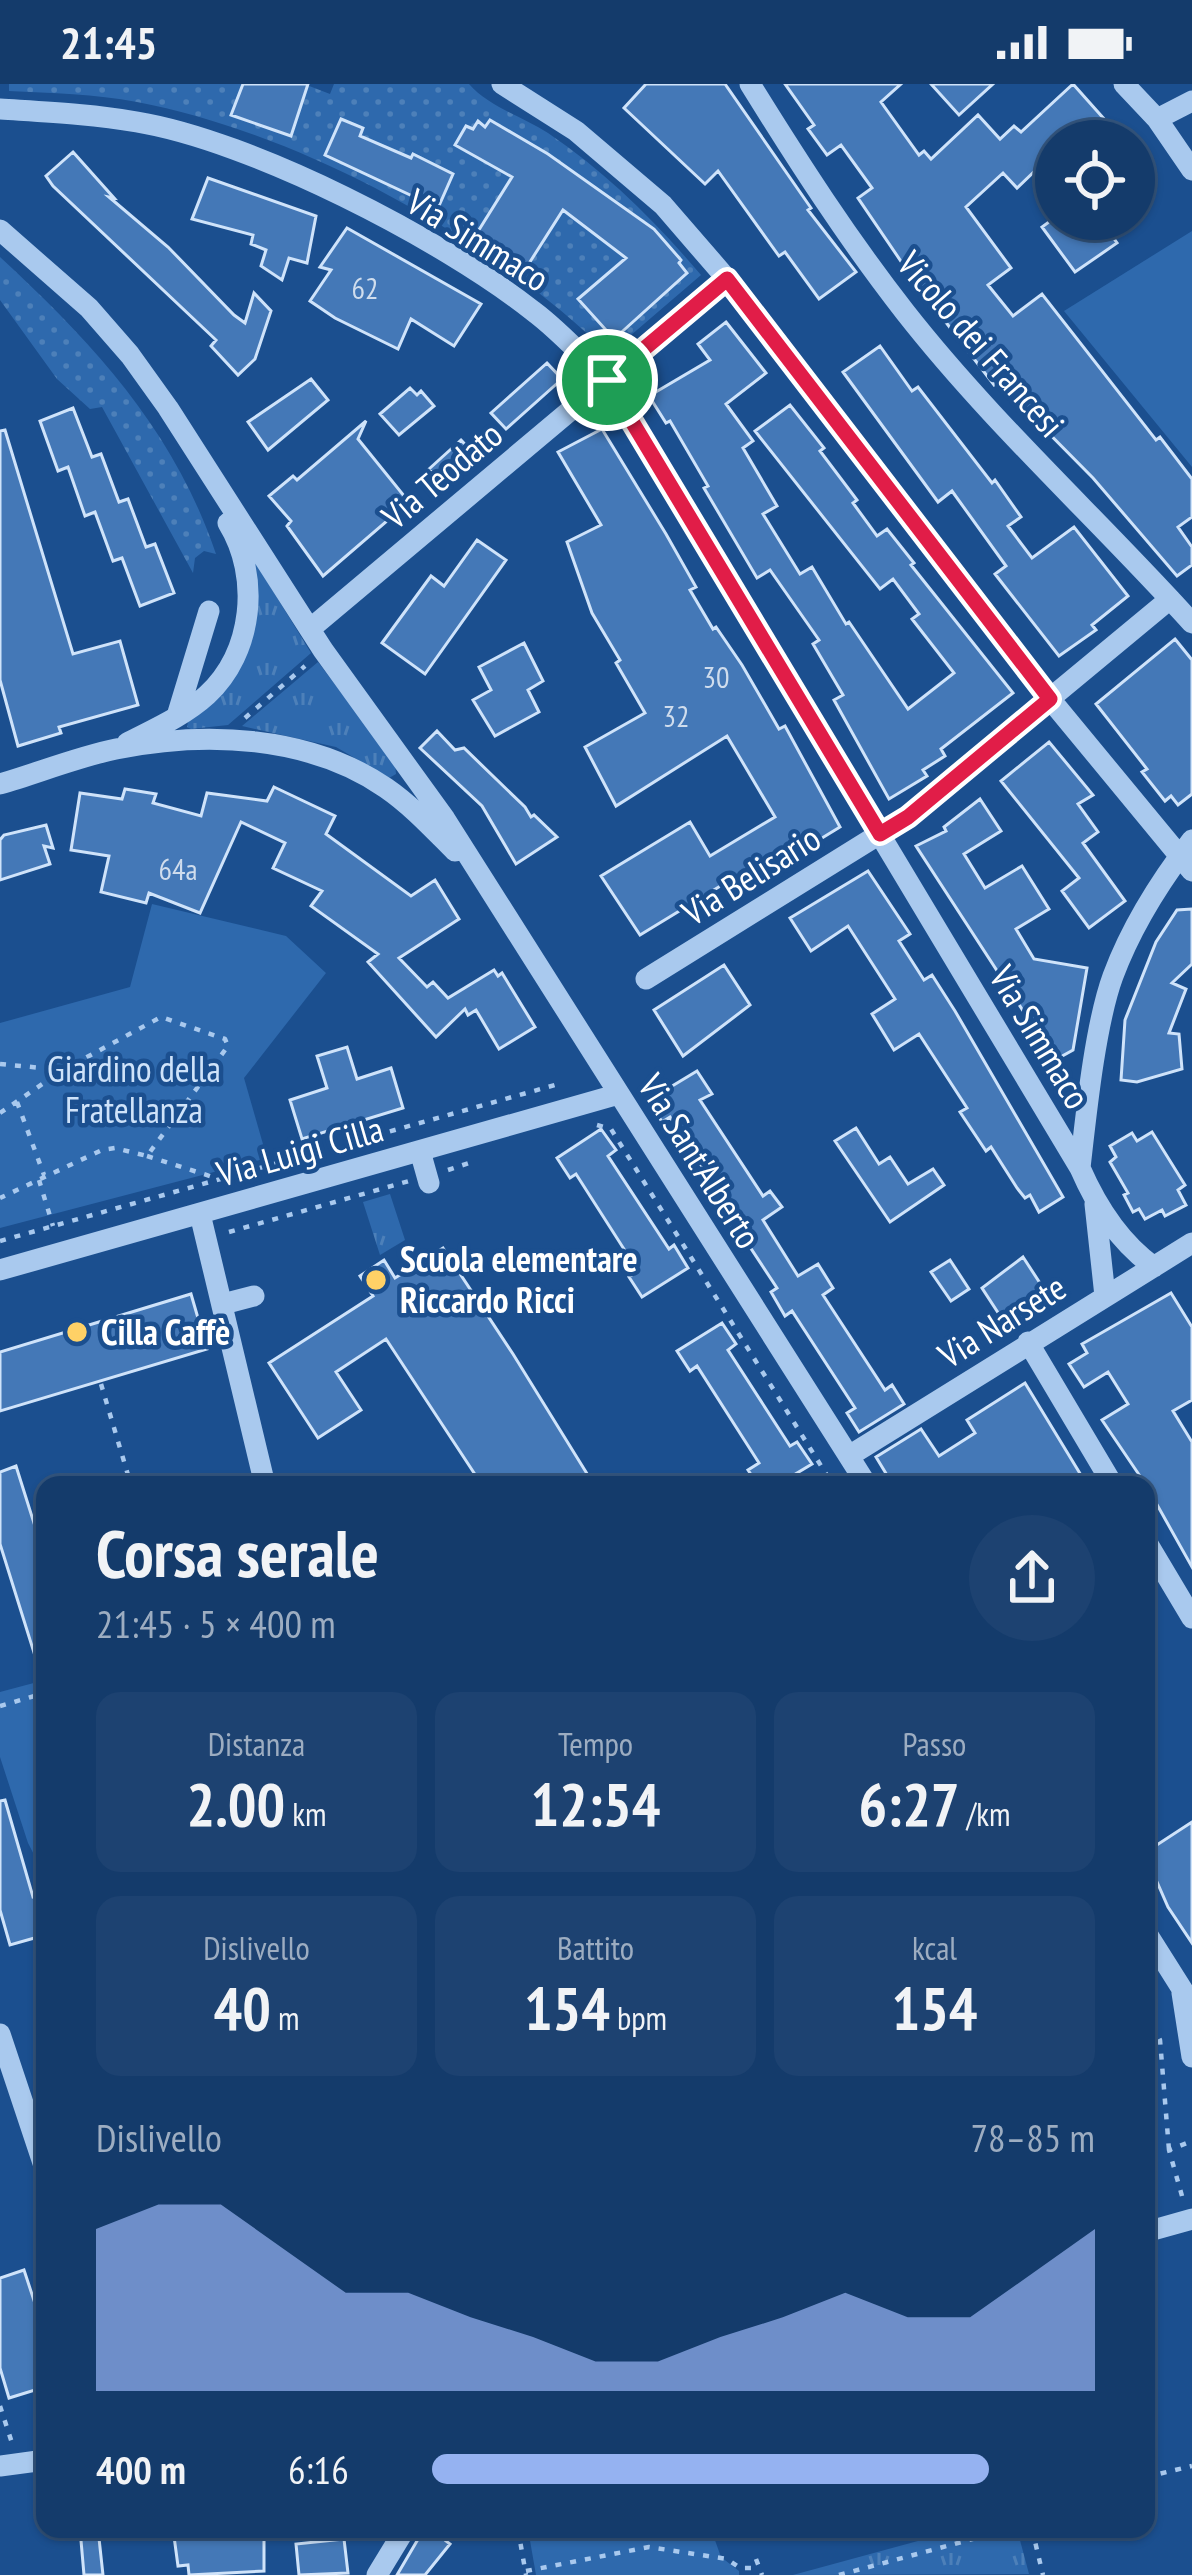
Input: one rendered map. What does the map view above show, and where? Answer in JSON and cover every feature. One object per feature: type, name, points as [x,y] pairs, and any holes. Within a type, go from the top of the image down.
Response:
[{"type":"street","points":[[502,84],[576,131],[663,205],[727,279],[1050,699],[1188,856],[1113,976],[1080,1168]]},
{"type":"street","name":"Vicolo dei Francesi","points":[[750,84],[823,202],[907,315],[1192,623]]},
{"type":"street","points":[[1124,84],[1157,118],[1192,170]]},
{"type":"street","points":[[1157,118],[1192,101]]},
{"type":"street","name":"Via Simmaco","points":[[0,109],[142,122],[219,145],[320,187],[455,256],[535,312],[607,380],[1080,1168],[1095,1203],[1136,1254],[1154,1267]]},
{"type":"street","name":"Via Sant'Alberto","points":[[0,230],[73,292],[130,355],[167,408],[323,650],[445,819],[861,1476]]},
{"type":"street","name":"Via Teodato","points":[[310,629],[727,279]]},
{"type":"street","name":"Via Sant'Alberto","points":[[116,749],[177,717],[206,696],[229,670],[242,638],[250,590],[235,534],[199,476],[167,408]]},
{"type":"street","name":"Via Belisario","points":[[646,980],[908,817],[1170,599]]},
{"type":"street","points":[[177,717],[209,611]]},
{"type":"street","name":"Via Sant'Alberto","points":[[0,784],[116,749],[223,737],[293,749],[344,766],[385,787],[424,819],[476,874]]},
{"type":"street","name":"Via Luigi Cilla","points":[[0,1270],[619,1094]]},
{"type":"street","points":[[420,1151],[428,1180]]},
{"type":"street","name":"Via Simmaco","points":[[1095,1203],[1105,1297]]},
{"type":"street","points":[[200,1214],[263,1476]]},
{"type":"street","points":[[1185,1248],[1191,1272]]},
{"type":"street","name":"Via Narsete","points":[[849,1456],[1185,1248]]},
{"type":"street","points":[[223,1304],[254,1296]]},
{"type":"street","points":[[1028,1342],[1108,1476]]},
{"type":"street","points":[[1155,1556],[1192,1618]]},
{"type":"street","points":[[1155,1946],[1187,1996],[1192,2057]]},
{"type":"street","points":[[0,2034],[36,2142]]},
{"type":"street","points":[[1155,2229],[1192,2219]]},
{"type":"street","points":[[377,2575],[400,2538]]},
{"type":"path","points":[[223,737],[323,650]]},
{"type":"path","points":[[0,1113],[63,1070],[161,1017],[225,1039],[227,1053],[147,1156]]},
{"type":"path","points":[[0,1064],[63,1070]]},
{"type":"path","points":[[0,1241],[562,1084]]},
{"type":"path","points":[[16,1102],[53,1226]]},
{"type":"path","points":[[590,1125],[611,1129],[827,1476]]},
{"type":"path","points":[[0,1198],[115,1148],[219,1179]]},
{"type":"path","points":[[206,1238],[428,1180],[489,1156]]},
{"type":"path","points":[[101,1384],[128,1476]]},
{"type":"path","points":[[0,1706],[36,1696]]},
{"type":"path","points":[[1155,2030],[1160,2040],[1169,2150],[1182,2196],[1175,2202]]},
{"type":"path","points":[[1169,2150],[1192,2141]]},
{"type":"path","points":[[0,2406],[7,2457]]},
{"type":"path","points":[[1155,2475],[1192,2466]]},
{"type":"path","points":[[520,2538],[526,2573],[649,2547],[727,2559],[760,2572]]},
{"type":"path","points":[[838,2575],[976,2538]]},
{"type":"path","points":[[1034,2538],[1043,2575]]},
{"type":"path","points":[[756,2559],[760,2572]]},
{"type":"green space","points":[[9,84],[304,84],[330,94],[334,84],[469,84],[590,164],[701,275],[609,354],[561,311],[451,231],[328,165],[200,117],[121,99],[9,91]]},
{"type":"green space","points":[[1192,231],[1192,467],[1064,311]]},
{"type":"green space","points":[[0,257],[99,357],[154,428],[199,509],[216,554],[204,551],[195,558],[193,573],[102,407],[90,409],[57,379],[0,300]]},
{"type":"green space","points":[[251,555],[311,653],[228,725],[191,729],[188,722],[225,688],[248,649],[257,605]]},
{"type":"green space","points":[[318,662],[395,764],[396,774],[389,778],[336,747],[242,726]]},
{"type":"green space","name":"Giardino della Fratellanza","points":[[152,904],[286,936],[326,973],[244,1078],[267,1158],[0,1228],[0,1023],[130,987]]},
{"type":"green space","points":[[390,1194],[405,1240],[380,1255],[363,1202]]},
{"type":"green space","points":[[36,1682],[36,1859],[0,1757],[0,1692]]},
{"type":"green space","points":[[530,2538],[714,2538],[721,2557],[739,2571],[739,2575],[536,2575]]},
{"type":"green space","points":[[929,2538],[1019,2538],[1029,2574],[793,2575]]},
{"type":"building","points":[[243,84],[308,84],[291,136],[231,115]]},
{"type":"building","points":[[646,84],[725,84],[811,208],[808,210],[856,272],[819,299],[785,252],[779,256],[718,171],[705,184],[624,108]]},
{"type":"building","points":[[785,84],[901,84],[881,102],[919,155],[924,151],[931,159],[978,115],[1000,139],[1014,126],[1021,132],[1073,84],[1105,120],[1035,120],[1035,171],[1017,188],[1003,173],[966,207],[1011,268],[988,285],[1013,316],[1042,294],[1192,479],[1192,517],[1178,527],[1192,547],[1192,565],[1177,576],[1093,478],[998,382],[994,385],[858,198],[872,188],[841,145],[827,155],[808,129],[814,125]]},
{"type":"building","points":[[931,84],[993,84],[959,115]]},
{"type":"building","points":[[341,119],[363,128],[360,136],[453,174],[438,208],[325,155]]},
{"type":"building","points":[[490,120],[548,154],[654,229],[681,260],[687,273],[614,339],[578,299],[626,258],[563,210],[528,265],[477,233],[512,177],[455,145],[466,126],[473,129],[478,121],[485,127]]},
{"type":"building","points":[[73,152],[114,198],[109,197],[168,247],[234,315],[245,323],[254,293],[271,311],[255,359],[238,375],[211,346],[216,340],[53,186],[46,176]]},
{"type":"building","points":[[208,178],[316,216],[307,263],[289,258],[282,280],[261,266],[266,250],[251,244],[253,235],[192,219]]},
{"type":"building","points":[[347,228],[481,304],[454,346],[411,319],[398,349],[310,301],[331,270],[320,267]]},
{"type":"building","points":[[1052,240],[1115,240],[1117,243],[1075,272]]},
{"type":"building","points":[[726,322],[766,373],[726,404],[753,441],[743,448],[777,506],[763,514],[800,574],[812,567],[846,624],[849,622],[908,709],[954,673],[912,619],[919,614],[893,579],[880,589],[755,431],[790,405],[824,448],[820,451],[877,536],[887,529],[1013,693],[941,749],[945,756],[923,770],[927,776],[889,799],[834,700],[843,695],[813,644],[819,640],[770,570],[757,578],[670,421],[666,423],[649,396],[710,360],[698,344]]},
{"type":"building","points":[[880,346],[912,391],[918,387],[992,483],[995,480],[1021,517],[1008,526],[1032,558],[1074,527],[1128,596],[1092,625],[1096,630],[1059,656],[995,574],[1006,566],[952,491],[938,502],[843,372]]},
{"type":"building","points":[[547,363],[562,379],[506,429],[491,413]]},
{"type":"building","points":[[311,379],[328,400],[268,450],[248,422]]},
{"type":"building","points":[[410,388],[417,395],[421,391],[434,406],[399,435],[380,414]]},
{"type":"building","points":[[73,408],[92,457],[101,454],[119,502],[128,499],[146,547],[155,544],[174,593],[140,606],[122,558],[113,561],[95,512],[85,516],[68,467],[58,471],[40,421]]},
{"type":"building","points":[[366,421],[358,439],[409,502],[323,576],[287,526],[291,521],[269,496],[293,476],[297,480]]},
{"type":"building","points":[[602,429],[696,587],[690,590],[713,629],[742,665],[779,729],[785,726],[840,827],[752,881],[745,871],[640,935],[601,876],[690,822],[710,856],[775,817],[727,736],[616,806],[585,747],[645,713],[592,613],[567,542],[601,525],[558,452]]},
{"type":"building","points":[[5,430],[73,654],[120,641],[138,705],[59,727],[61,733],[18,746],[0,680],[0,431]]},
{"type":"building","points":[[461,440],[476,456],[443,485],[429,469]]},
{"type":"building","points":[[477,540],[506,560],[425,674],[382,643],[431,576],[444,586]]},
{"type":"building","points":[[1175,639],[1192,660],[1192,794],[1178,805],[1171,796],[1165,801],[1142,772],[1147,769],[1096,704]]},
{"type":"building","points":[[524,643],[543,681],[528,690],[539,712],[495,736],[473,700],[491,690],[479,667]]},
{"type":"building","points":[[437,731],[455,750],[464,748],[557,837],[516,864],[482,806],[420,748]]},
{"type":"building","points":[[1049,742],[1093,795],[1078,804],[1098,832],[1083,843],[1125,901],[1089,928],[1062,891],[1079,878],[1001,781]]},
{"type":"building","points":[[274,787],[335,816],[326,834],[411,896],[435,880],[459,919],[399,958],[427,987],[433,982],[448,998],[494,970],[498,976],[502,973],[535,1027],[499,1049],[476,1010],[468,1015],[465,1009],[436,1037],[368,962],[378,954],[311,906],[322,891],[273,868],[285,843],[241,822],[200,913],[149,893],[146,903],[101,892],[109,856],[71,850],[80,793],[122,799],[125,789],[156,794],[153,803],[201,816],[207,793],[267,801]]},
{"type":"building","points":[[980,799],[1001,831],[964,854],[985,888],[1022,866],[1049,909],[1016,929],[1034,959],[1087,968],[1073,1050],[1055,1060],[916,846],[946,831],[944,827]]},
{"type":"building","points":[[46,825],[53,848],[44,846],[50,864],[0,880],[4,835]]},
{"type":"building","points":[[868,871],[910,934],[899,941],[924,980],[932,975],[1063,1197],[1039,1212],[991,1147],[986,1151],[960,1112],[967,1108],[919,1034],[894,1050],[872,1014],[895,999],[848,926],[811,951],[790,918]]},
{"type":"building","points":[[1192,909],[1192,964],[1172,983],[1186,989],[1169,1033],[1179,1034],[1182,1069],[1137,1082],[1121,1080],[1125,1020],[1156,942],[1177,910]]},
{"type":"building","points":[[724,965],[750,1005],[683,1056],[654,1010]]},
{"type":"building","points":[[347,1047],[357,1079],[391,1068],[403,1108],[302,1139],[290,1100],[327,1088],[317,1056]]},
{"type":"building","points":[[697,1071],[712,1094],[700,1100],[763,1196],[770,1191],[782,1207],[763,1220],[798,1276],[818,1264],[833,1288],[823,1295],[885,1390],[892,1385],[904,1404],[859,1432],[847,1413],[855,1408],[792,1311],[785,1316],[771,1292],[777,1288],[725,1218],[732,1213],[670,1117],[662,1122],[649,1100]]},
{"type":"building","points":[[856,1128],[879,1164],[890,1157],[908,1184],[933,1169],[944,1185],[890,1222],[835,1141]]},
{"type":"building","points":[[601,1129],[616,1150],[608,1156],[669,1249],[674,1245],[688,1268],[642,1297],[629,1277],[638,1271],[576,1174],[570,1178],[557,1158]]},
{"type":"building","points":[[1152,1132],[1185,1185],[1178,1190],[1186,1205],[1165,1216],[1162,1210],[1145,1219],[1139,1209],[1133,1212],[1124,1195],[1128,1193],[1110,1162],[1116,1157],[1110,1146],[1132,1133],[1137,1141]]},
{"type":"building","points":[[443,1248],[588,1476],[476,1476],[386,1339],[336,1372],[361,1410],[318,1438],[269,1363],[373,1296],[360,1276],[384,1260],[395,1278]]},
{"type":"building","points":[[1023,1257],[1051,1300],[1008,1328],[982,1288]]},
{"type":"building","points":[[950,1260],[969,1289],[951,1301],[931,1272]]},
{"type":"building","points":[[1171,1293],[1192,1327],[1192,1400],[1173,1411],[1192,1442],[1192,1567],[1155,1501],[1155,1476],[1140,1476],[1102,1420],[1128,1404],[1108,1372],[1084,1387],[1069,1364],[1087,1353],[1082,1344]]},
{"type":"building","points":[[191,1294],[207,1349],[0,1411],[0,1352]]},
{"type":"building","points":[[722,1323],[736,1344],[728,1350],[790,1446],[797,1442],[812,1464],[792,1476],[752,1476],[748,1470],[759,1463],[697,1366],[690,1371],[677,1351]]},
{"type":"building","points":[[1025,1383],[1082,1476],[888,1476],[876,1457],[921,1429],[939,1456],[975,1433],[967,1420]]},
{"type":"building","points":[[16,1466],[36,1529],[36,1659],[0,1544],[0,1472]]},
{"type":"building","points":[[5,1800],[36,1896],[36,1938],[10,1945],[0,1910],[0,1801]]},
{"type":"building","points":[[1192,1822],[1192,1943],[1155,1883],[1155,1846]]},
{"type":"building","points":[[24,2270],[36,2307],[36,2390],[9,2398],[0,2368],[0,2278]]},
{"type":"building","points":[[81,2538],[99,2538],[103,2575],[84,2575]]},
{"type":"building","points":[[174,2538],[264,2538],[264,2571],[189,2575],[188,2565],[178,2566]]},
{"type":"building","points":[[419,2538],[448,2538],[450,2544],[425,2575],[397,2575]]},
{"type":"building","points":[[344,2539],[348,2573],[299,2575],[296,2544]]},
{"type":"place","name":"Scuola elementare Riccardo Ricci","points":[[376,1280]]},
{"type":"place","name":"Cilla Caffè","points":[[77,1332]]},
{"type":"route","points":[[727,279],[1050,699],[908,817],[880,834],[607,380],[727,279]]}]
